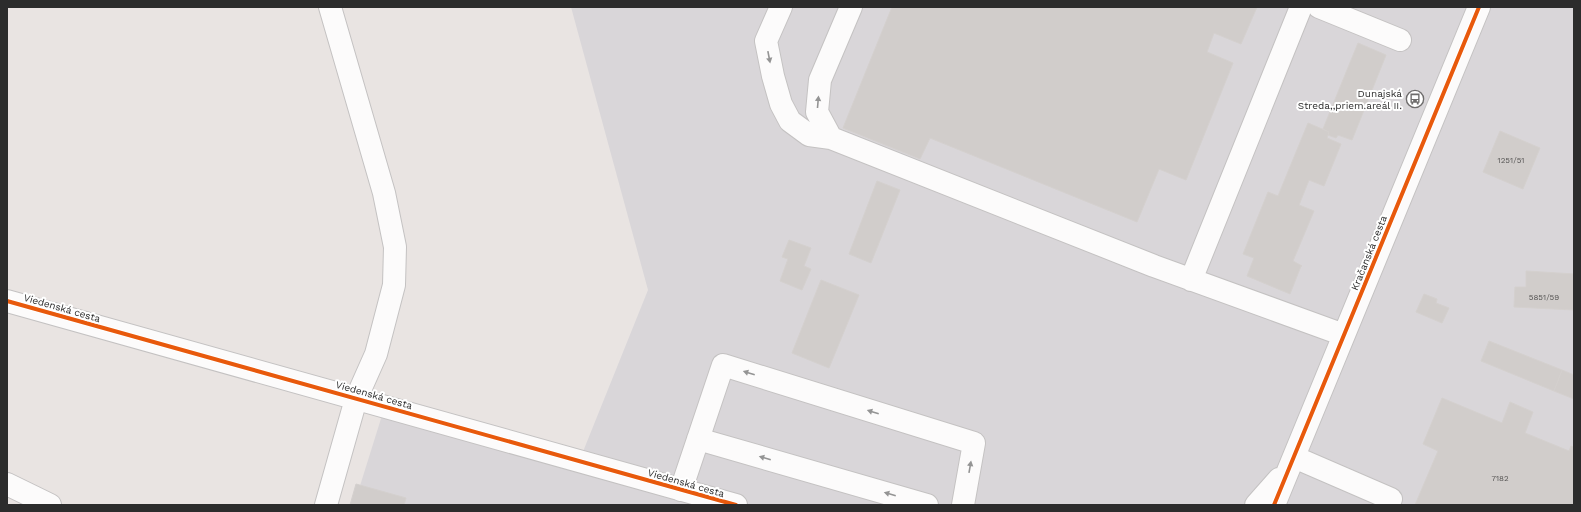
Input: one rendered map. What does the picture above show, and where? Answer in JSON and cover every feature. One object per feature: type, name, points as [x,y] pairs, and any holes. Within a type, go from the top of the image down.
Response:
[{"type":"street","points":[[326,505],[356,399],[376,354],[394,285],[395,247],[384,193],[330,7]]},
{"type":"street","points":[[781,7],[766,41],[773,76],[781,104],[790,121],[809,135],[831,138],[1191,280],[1344,335]]},
{"type":"street","points":[[831,138],[817,112],[820,80],[851,7]]},
{"type":"street","points":[[1191,280],[1301,7]]},
{"type":"street","points":[[1319,7],[1400,40]]},
{"type":"street","name":"Kračanská cesta","points":[[1274,505],[1479,7]]},
{"type":"street","name":"Viedenská cesta","points":[[7,301],[736,505]]},
{"type":"street","points":[[681,490],[723,365],[974,444],[963,505]]},
{"type":"street","points":[[698,439],[927,505]]},
{"type":"street","points":[[1256,505],[1293,461],[1391,498]]},
{"type":"street","points":[[7,484],[50,505]]},
{"type":"shaded area","points":[[571,7],[1574,7],[1574,505],[354,505],[384,409],[576,469],[648,290]]},
{"type":"building","points":[[892,7],[1257,7],[1241,44],[1214,33],[1207,52],[1233,63],[1186,180],[1159,169],[1137,222],[930,138],[920,159],[843,128]]},
{"type":"building","points":[[1358,43],[1386,55],[1352,140],[1338,135],[1336,138],[1328,135],[1329,132],[1323,129]]},
{"type":"building","points":[[1308,123],[1329,132],[1327,138],[1341,144],[1324,186],[1309,180],[1299,205],[1314,211],[1293,261],[1302,266],[1290,294],[1247,276],[1254,258],[1243,254],[1268,192],[1278,196]]},
{"type":"building","points":[[1500,131],[1540,148],[1523,189],[1483,172]]},
{"type":"building","points":[[877,181],[900,190],[871,263],[849,254]]},
{"type":"building","points":[[789,240],[811,248],[804,266],[811,269],[802,290],[780,281],[788,259],[782,257]]},
{"type":"building","points":[[1526,271],[1574,274],[1574,310],[1514,307],[1515,287],[1526,287]]},
{"type":"building","points":[[821,280],[859,295],[829,368],[792,353]]},
{"type":"building","points":[[1424,294],[1437,299],[1436,303],[1449,308],[1442,323],[1416,312]]},
{"type":"building","points":[[1489,341],[1562,370],[1554,391],[1481,361]]},
{"type":"building","points":[[1562,370],[1574,375],[1574,399],[1554,391]]},
{"type":"building","points":[[1442,398],[1502,423],[1510,402],[1533,412],[1525,433],[1569,451],[1571,446],[1574,447],[1574,505],[1415,505],[1438,451],[1423,444]]},
{"type":"building","points":[[356,484],[406,498],[404,505],[350,505]]},
{"type":"cycle path","points":[[1274,505],[1479,7]]},
{"type":"cycle path","points":[[7,301],[736,505]]},
{"type":"place","name":"Dunajská Streda,,priem.areál II.","points":[[1415,99]]}]
